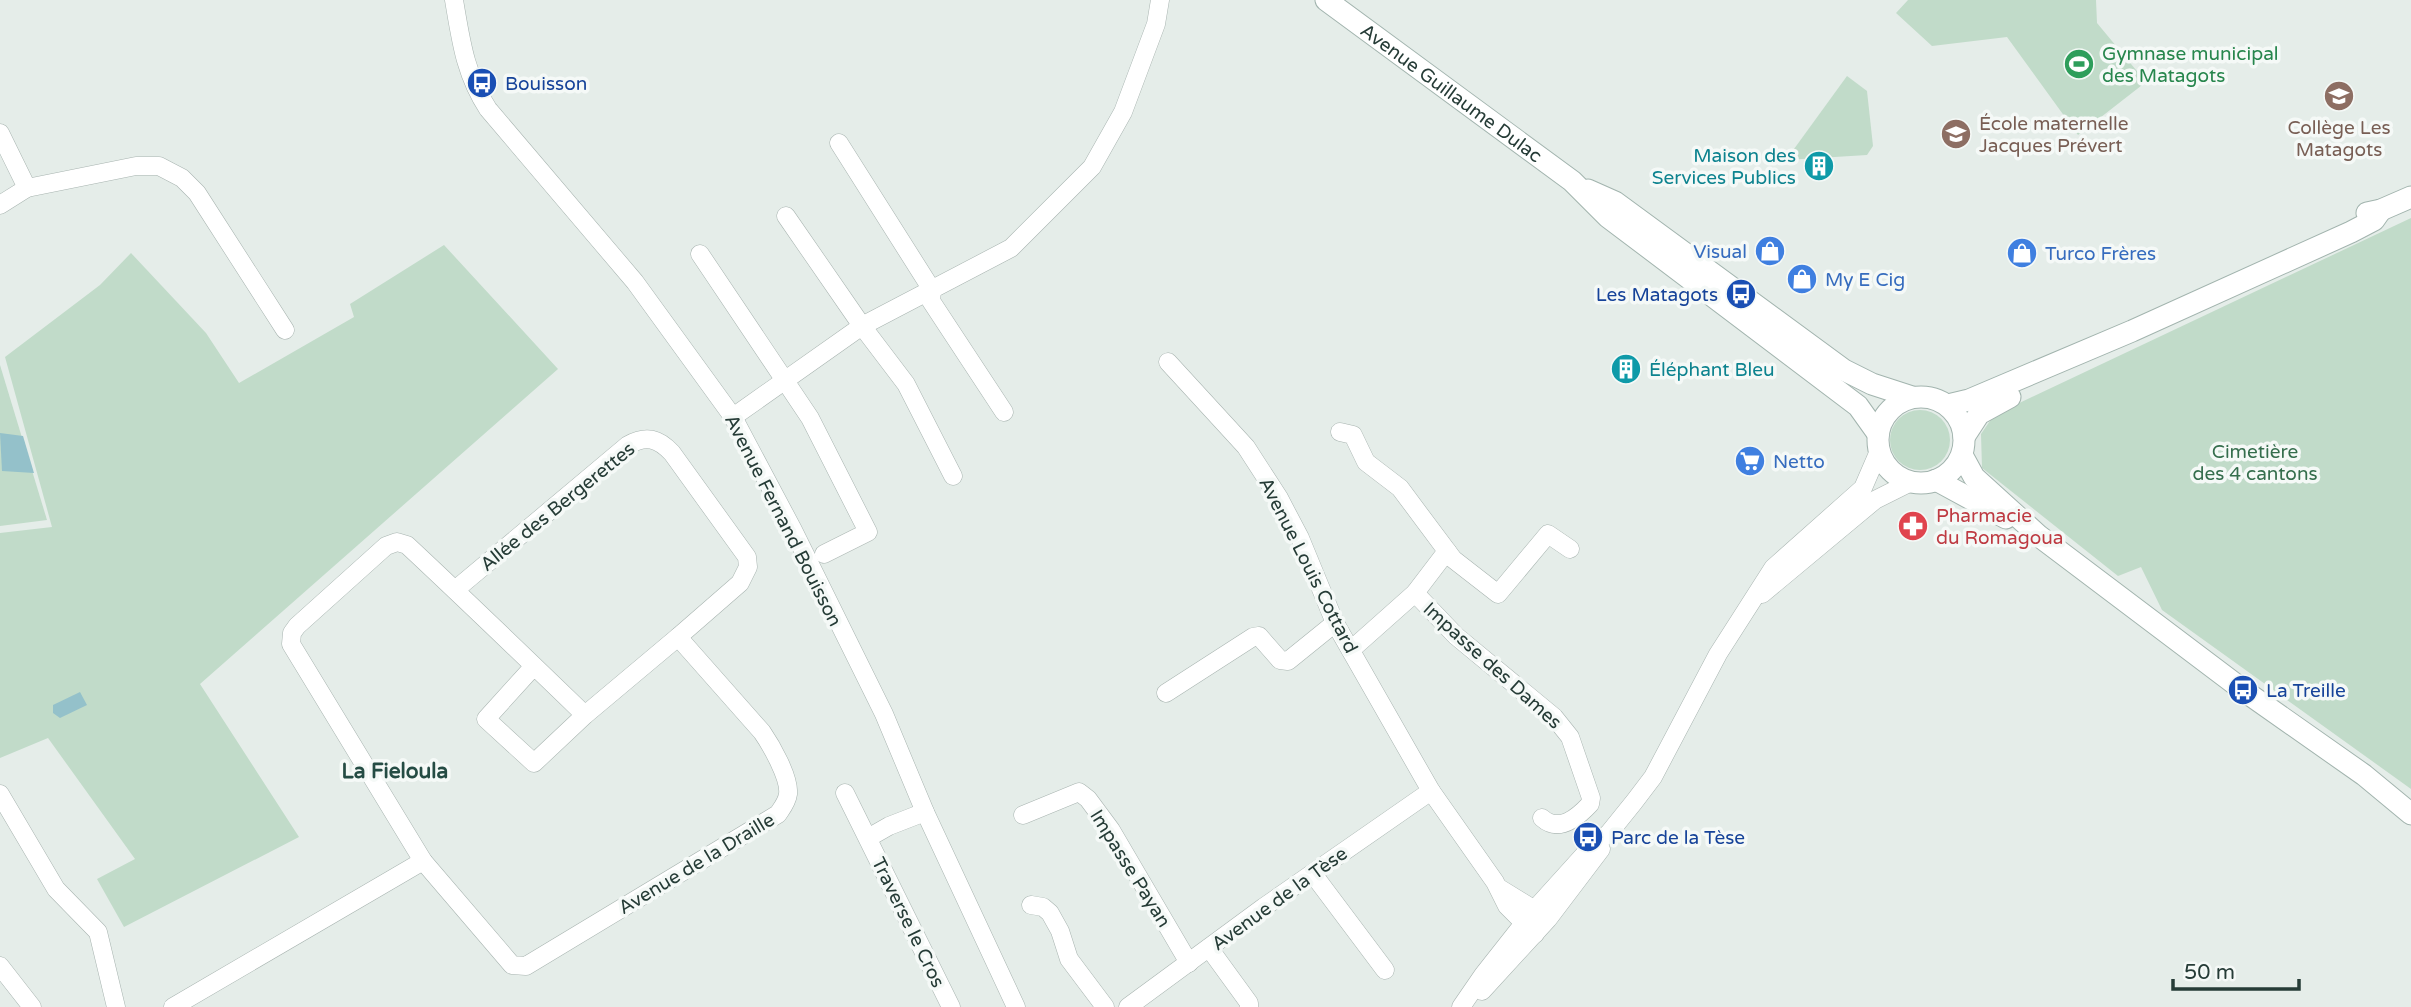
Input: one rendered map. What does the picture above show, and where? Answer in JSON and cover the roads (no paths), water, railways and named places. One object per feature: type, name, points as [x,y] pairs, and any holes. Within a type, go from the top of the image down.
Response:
[{"type":"main road","name":"Avenue Guillaume Dulac","points":[[1326,0],[1577,184],[1608,217],[1665,249],[1688,267],[1858,406],[1878,442]]},
{"type":"main road","points":[[1948,405],[1969,400],[2112,339],[2324,243],[2411,197]]},
{"type":"main road","name":"Avenue Guillaume Dulac","points":[[1688,267],[1844,370],[1872,384],[1912,397]]},
{"type":"main road","points":[[2112,339],[2090,355],[1993,404],[1979,414],[1963,446],[1951,471],[1936,480],[1911,482],[1891,471],[1883,462],[1878,442],[1882,420],[1889,409],[1912,397],[1937,399],[1948,405],[1956,414],[1963,446],[1974,477],[2039,536],[2243,691],[2364,775],[2411,814]]},
{"type":"main road","points":[[1936,480],[2039,536]]},
{"type":"street","name":"Avenue Fernand Bouisson","points":[[454,0],[467,68],[475,89],[488,110],[635,282],[733,417],[793,530],[884,714],[925,812],[1016,1007]]},
{"type":"street","points":[[733,417],[862,326],[1012,248],[1092,167],[1123,112],[1156,24],[1160,0]]},
{"type":"street","points":[[1156,24],[1172,0]]},
{"type":"street","points":[[0,133],[27,188]]},
{"type":"street","points":[[839,143],[932,290],[931,302],[1004,412]]},
{"type":"street","points":[[0,205],[27,188],[136,166],[159,166],[182,178],[197,193],[285,330]]},
{"type":"street","points":[[786,216],[906,384],[953,476]]},
{"type":"street","points":[[701,254],[810,418],[868,532],[824,554]]},
{"type":"street","name":"Avenue Louis Cottard","points":[[1168,362],[1246,447],[1300,538],[1335,623],[1431,791],[1499,888],[1507,906],[1529,929]]},
{"type":"street","points":[[1340,432],[1353,435],[1366,462],[1400,488],[1453,559],[1498,594],[1548,534],[1570,549]]},
{"type":"street","name":"Allée des Bergerettes","points":[[455,590],[628,445],[638,439],[652,438],[663,443],[671,453],[747,557],[748,567],[740,583],[678,637]]},
{"type":"street","points":[[1462,1007],[1483,975],[1529,929],[1591,847],[1609,833],[1653,777],[1718,654],[1773,568],[1863,488],[1878,442]]},
{"type":"street","points":[[1752,603],[1875,500],[1911,482]]},
{"type":"street","name":"Avenue de la Draille","points":[[585,715],[407,545],[397,542],[386,546],[292,633],[291,643],[424,861],[512,965],[526,966],[778,814],[786,802],[788,792],[770,743],[678,637]]},
{"type":"street","points":[[1352,649],[1415,593],[1447,551]]},
{"type":"street","name":"Impasse des Dames","points":[[1415,593],[1456,636],[1554,717],[1570,737],[1591,797],[1590,804],[1566,824],[1557,826],[1542,818]]},
{"type":"street","points":[[1166,692],[1253,637],[1259,636],[1280,660],[1288,661],[1335,623]]},
{"type":"street","points":[[534,666],[486,719],[534,763],[585,715],[678,637]]},
{"type":"street","name":"Avenue de la Tèse","points":[[1128,1007],[1431,791]]},
{"type":"street","name":"Impasse Payan","points":[[1023,815],[1079,792],[1088,799],[1111,830],[1189,963]]},
{"type":"street","name":"Traverse le Cros","points":[[845,793],[950,1007]]},
{"type":"street","points":[[0,794],[57,889],[98,932],[116,1007]]},
{"type":"street","name":"Traverse le Cros","points":[[868,838],[889,826],[925,812]]},
{"type":"street","points":[[173,1007],[424,861]]},
{"type":"street","points":[[1313,874],[1385,970]]},
{"type":"street","name":"Avenue Louis Cottard","points":[[1499,888],[1541,914]]},
{"type":"street","points":[[1031,905],[1043,907],[1050,913],[1060,931],[1069,959],[1105,1007]]},
{"type":"street","points":[[1209,948],[1254,1006]]},
{"type":"street","points":[[0,966],[32,1007]]},
{"type":"water","points":[[0,433],[23,436],[34,473],[2,471]]},
{"type":"water","points":[[80,692],[87,705],[60,718],[53,713],[53,705]]},
{"type":"place","name":"Gymnase municipal des Matagots","points":[[2079,64]]},
{"type":"place","name":"Bouisson","points":[[482,83]]},
{"type":"place","name":"Collège Les Matagots","points":[[2339,96]]},
{"type":"place","name":"École maternelle Jacques Prévert","points":[[1956,134]]},
{"type":"place","name":"Maison des Services Publics","points":[[1819,166]]},
{"type":"place","name":"Visual","points":[[1770,251]]},
{"type":"place","name":"Turco Frères","points":[[2022,253]]},
{"type":"place","name":"My E Cig","points":[[1802,279]]},
{"type":"place","name":"Les Matagots","points":[[1741,294]]},
{"type":"place","name":"Éléphant Bleu","points":[[1626,369]]},
{"type":"place","name":"Netto","points":[[1750,461]]},
{"type":"place","name":"Pharmacie du Romagoua","points":[[1913,526]]},
{"type":"place","name":"La Treille","points":[[2243,690]]},
{"type":"place","name":"Parc de la Tèse","points":[[1588,837]]},
{"type":"district","name":"La Fieloula","points":[[395,771]]},
{"type":"park label","name":"Cimetière des 4 cantons","points":[[2255,462]]}]
